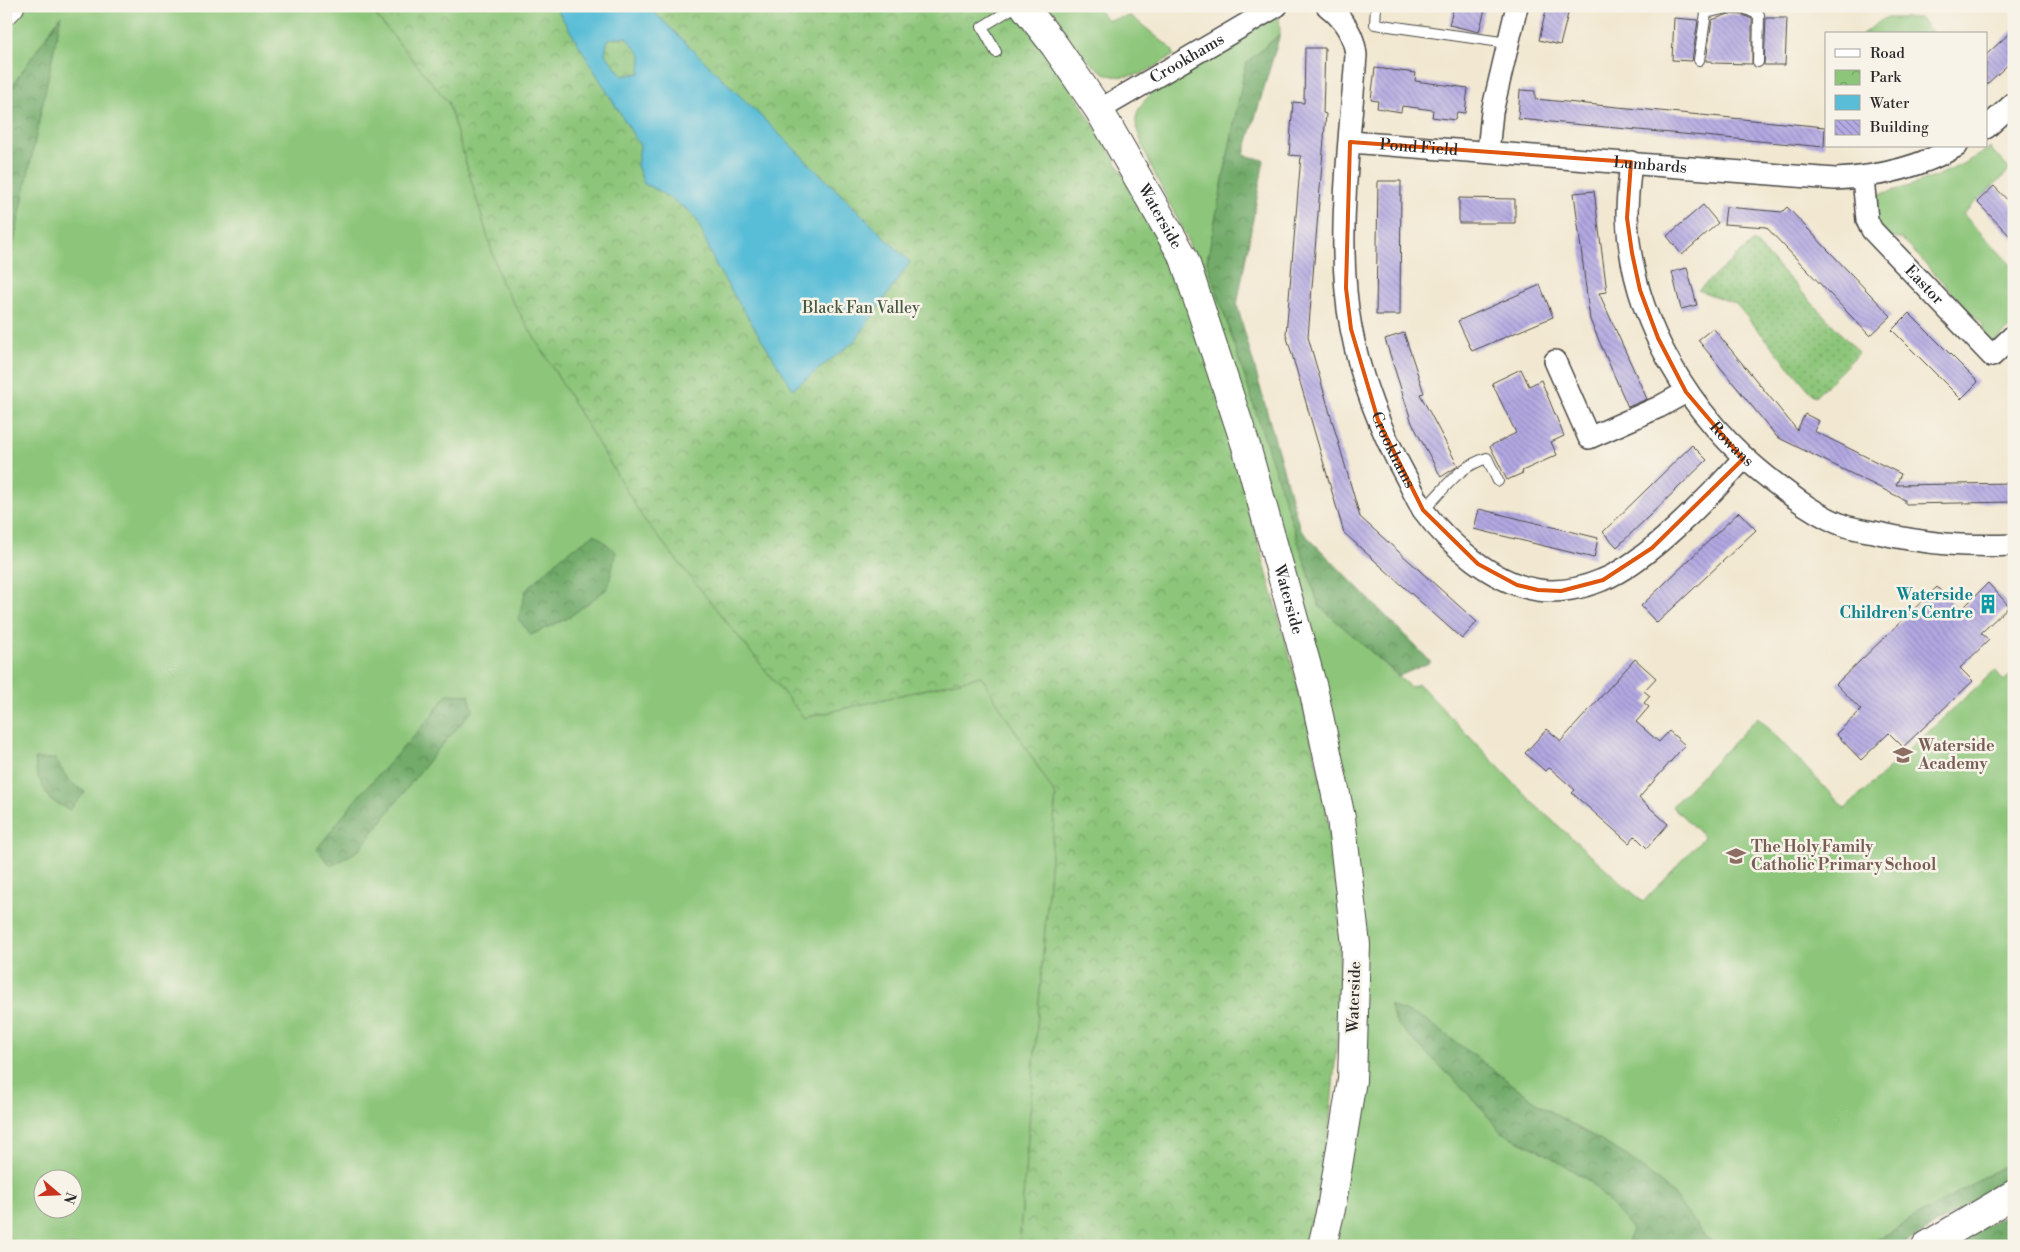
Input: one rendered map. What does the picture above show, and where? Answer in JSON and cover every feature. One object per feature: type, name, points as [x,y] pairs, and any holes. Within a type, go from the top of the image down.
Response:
[{"type":"main road","points":[[6,10],[10,6]]},
{"type":"main road","name":"Waterside","points":[[1024,6],[1055,46],[1099,110],[1184,258],[1256,483],[1314,688],[1341,818],[1356,945],[1352,1080],[1331,1209],[1322,1246]]},
{"type":"main road","points":[[1926,1246],[2014,1194]]},
{"type":"street","name":"Crookhams","points":[[1099,110],[1277,6]]},
{"type":"street","name":"Crookhams","points":[[1327,6],[1342,20],[1354,42],[1356,55],[1345,234],[1346,288],[1352,329],[1378,420],[1423,510],[1456,545],[1478,564],[1518,585],[1538,590],[1561,591],[1603,580],[1636,561],[1723,482],[1743,458]]},
{"type":"street","points":[[1488,152],[1492,112],[1517,6]]},
{"type":"street","points":[[1988,126],[2014,103]]},
{"type":"street","name":"Pond Field","points":[[1350,142],[1488,152]]},
{"type":"street","name":"Lumbards","points":[[1488,152],[1835,179],[1863,178],[1904,169],[1952,148]]},
{"type":"street","name":"Rowans","points":[[1631,162],[1628,218],[1640,290],[1658,338],[1686,392],[1716,430],[1743,458],[1793,497],[1845,526],[1937,545],[1978,546],[2014,544]]},
{"type":"street","name":"Eastor","points":[[1863,178],[1867,220],[1872,230],[1992,356],[2014,335]]},
{"type":"street","points":[[1555,361],[1589,438],[1659,407],[1686,392]]},
{"type":"lane","points":[[996,52],[982,27],[1016,6]]},
{"type":"lane","points":[[1376,6],[1375,24],[1508,43]]},
{"type":"lane","points":[[1700,60],[1706,13],[1735,6]]},
{"type":"lane","points":[[1740,6],[1759,14],[1758,62]]},
{"type":"lane","points":[[1423,510],[1440,494],[1458,472],[1469,464],[1486,458],[1498,481]]},
{"type":"highlighted area","points":[[1350,142],[1631,162],[1627,218],[1632,253],[1640,290],[1658,338],[1686,392],[1743,459],[1652,548],[1603,580],[1561,591],[1538,590],[1517,585],[1478,564],[1423,510],[1378,420],[1351,329],[1346,288]]},
{"type":"green space","points":[[26,6],[368,6],[448,102],[501,282],[643,518],[804,718],[981,676],[1056,796],[1019,1246],[6,1246],[6,268],[60,17],[12,86],[6,116],[6,25]]},
{"type":"green space","name":"Black Fan Valley","points":[[368,6],[1011,6],[1067,81],[1145,210],[1182,286],[1215,385],[1303,705],[1323,790],[1339,896],[1341,997],[1325,1172],[1309,1246],[1019,1246],[1056,796],[981,676],[804,718],[643,518],[501,282],[448,102]]},
{"type":"green space","points":[[1041,6],[1096,6],[1107,20],[1131,16],[1172,49],[1174,55],[1140,74],[1120,77],[1109,75],[1101,71],[1082,55]]},
{"type":"green space","points":[[1279,14],[1280,34],[1246,63],[1207,261],[1319,605],[1410,687],[1419,684],[1534,804],[1643,902],[1704,837],[1672,806],[1758,717],[1845,809],[1995,670],[2004,681],[2014,671],[2014,1160],[1878,1239],[1861,1246],[1719,1246],[1704,1236],[1672,1193],[1627,1156],[1544,1108],[1426,1020],[1390,1006],[1397,1024],[1470,1095],[1501,1132],[1546,1154],[1591,1182],[1633,1229],[1627,1246],[1331,1246],[1359,896],[1187,237],[1148,159],[1141,142],[1136,118],[1147,97],[1158,88]]},
{"type":"green space","points":[[61,15],[6,281],[6,116],[12,86]]},
{"type":"green space","points":[[1885,18],[1920,18],[1932,32],[1865,32]]},
{"type":"green space","points":[[1280,34],[1244,155],[1264,160],[1237,305],[1300,529],[1431,662],[1399,676],[1319,606],[1207,261],[1246,63]]},
{"type":"green space","points":[[1990,148],[2010,170],[1963,214],[2014,268],[2014,294],[2008,300],[2014,307],[2014,325],[1994,342],[1983,337],[1983,325],[1902,239],[1889,238],[1876,224],[1875,195],[1935,177],[1963,164]]},
{"type":"green space","points":[[1754,241],[1859,353],[1815,397],[1736,304],[1698,290]]},
{"type":"green space","points":[[595,534],[616,552],[608,588],[568,618],[531,635],[518,619],[526,590],[566,553]]},
{"type":"green space","points":[[447,694],[469,695],[473,710],[429,760],[359,850],[331,866],[317,849],[356,799],[430,718]]},
{"type":"green space","points":[[35,759],[55,759],[70,782],[85,792],[70,810],[50,800],[37,775]]},
{"type":"green space","points":[[1389,1005],[1426,1020],[1544,1108],[1627,1156],[1672,1193],[1704,1236],[1719,1246],[1627,1246],[1632,1229],[1591,1182],[1546,1154],[1501,1132],[1470,1095],[1397,1024]]},
{"type":"green space","points":[[2014,1160],[2014,1177],[1901,1246],[1861,1246],[1878,1239]]},
{"type":"green space","points":[[2014,1209],[2014,1246],[1953,1246]]},
{"type":"water","points":[[555,6],[648,6],[910,262],[855,341],[793,389],[717,268],[697,220],[688,210],[644,184],[637,165],[640,146]],"holes":[[[626,37],[641,55],[640,73],[623,76],[605,54],[608,39]]]},
{"type":"building","points":[[1454,6],[1486,6],[1479,32],[1449,25]]},
{"type":"building","points":[[1547,6],[1570,6],[1560,45],[1539,40]]},
{"type":"building","points":[[1729,14],[1743,15],[1752,19],[1752,64],[1712,63],[1712,61],[1706,61],[1712,20]]},
{"type":"building","points":[[1674,18],[1698,20],[1692,61],[1672,60]]},
{"type":"building","points":[[1766,18],[1787,18],[1785,65],[1764,65]]},
{"type":"building","points":[[2014,29],[2014,59],[1988,83],[1988,53]]},
{"type":"building","points":[[1305,48],[1325,48],[1323,113],[1326,114],[1308,337],[1360,517],[1477,622],[1462,639],[1344,533],[1286,334],[1301,156],[1289,155],[1293,102],[1304,103]]},
{"type":"building","points":[[1375,68],[1416,73],[1415,81],[1468,88],[1465,113],[1457,112],[1455,120],[1432,117],[1433,110],[1402,106],[1401,112],[1377,108],[1378,101],[1371,100]]},
{"type":"building","points":[[1520,90],[1535,91],[1535,99],[1825,127],[1824,147],[1518,119]]},
{"type":"building","points":[[1378,181],[1401,181],[1400,315],[1376,315]]},
{"type":"building","points":[[1994,186],[2014,207],[2014,240],[1977,202]]},
{"type":"building","points":[[1594,191],[1607,292],[1599,293],[1647,399],[1628,407],[1590,320],[1574,193]]},
{"type":"building","points":[[1459,198],[1515,199],[1515,223],[1459,223]]},
{"type":"building","points":[[1703,205],[1718,223],[1682,255],[1667,236]]},
{"type":"building","points":[[1726,207],[1782,212],[1787,207],[1891,316],[1870,336],[1766,227],[1724,224]]},
{"type":"building","points":[[1687,268],[1697,305],[1681,309],[1672,272]]},
{"type":"building","points":[[1540,285],[1553,317],[1472,351],[1458,321]]},
{"type":"building","points":[[1909,313],[1978,382],[1961,399],[1892,330]]},
{"type":"building","points":[[1713,328],[1797,430],[1805,414],[1819,421],[1814,431],[1901,474],[1896,485],[2014,483],[2014,502],[1905,504],[1905,500],[1777,437],[1698,340]]},
{"type":"building","points":[[1404,333],[1424,393],[1420,394],[1458,466],[1441,477],[1412,423],[1385,339]]},
{"type":"building","points":[[1521,369],[1529,386],[1541,380],[1564,436],[1551,442],[1557,455],[1507,480],[1490,446],[1516,433],[1492,383]]},
{"type":"building","points":[[1692,445],[1707,460],[1617,547],[1603,532]]},
{"type":"building","points":[[1479,509],[1598,538],[1594,558],[1474,529]]},
{"type":"building","points":[[1739,512],[1756,530],[1657,623],[1641,606]]},
{"type":"building","points":[[1988,583],[2009,606],[1981,633],[1989,640],[1960,668],[1973,681],[1903,747],[1889,733],[1861,760],[1836,734],[1861,710],[1836,684],[1937,587],[1960,611]]},
{"type":"building","points":[[1635,659],[1656,678],[1644,691],[1650,696],[1644,703],[1649,707],[1636,722],[1659,742],[1669,731],[1685,745],[1639,798],[1668,824],[1647,848],[1635,836],[1629,843],[1572,793],[1575,790],[1551,769],[1548,768],[1545,771],[1525,753],[1547,729],[1561,741]]},
{"type":"place","name":"Waterside Children's Centre","points":[[1988,604]]},
{"type":"place","name":"Waterside Academy","points":[[1903,755]]},
{"type":"place","name":"The Holy Family Catholic Primary School","points":[[1736,856]]}]
